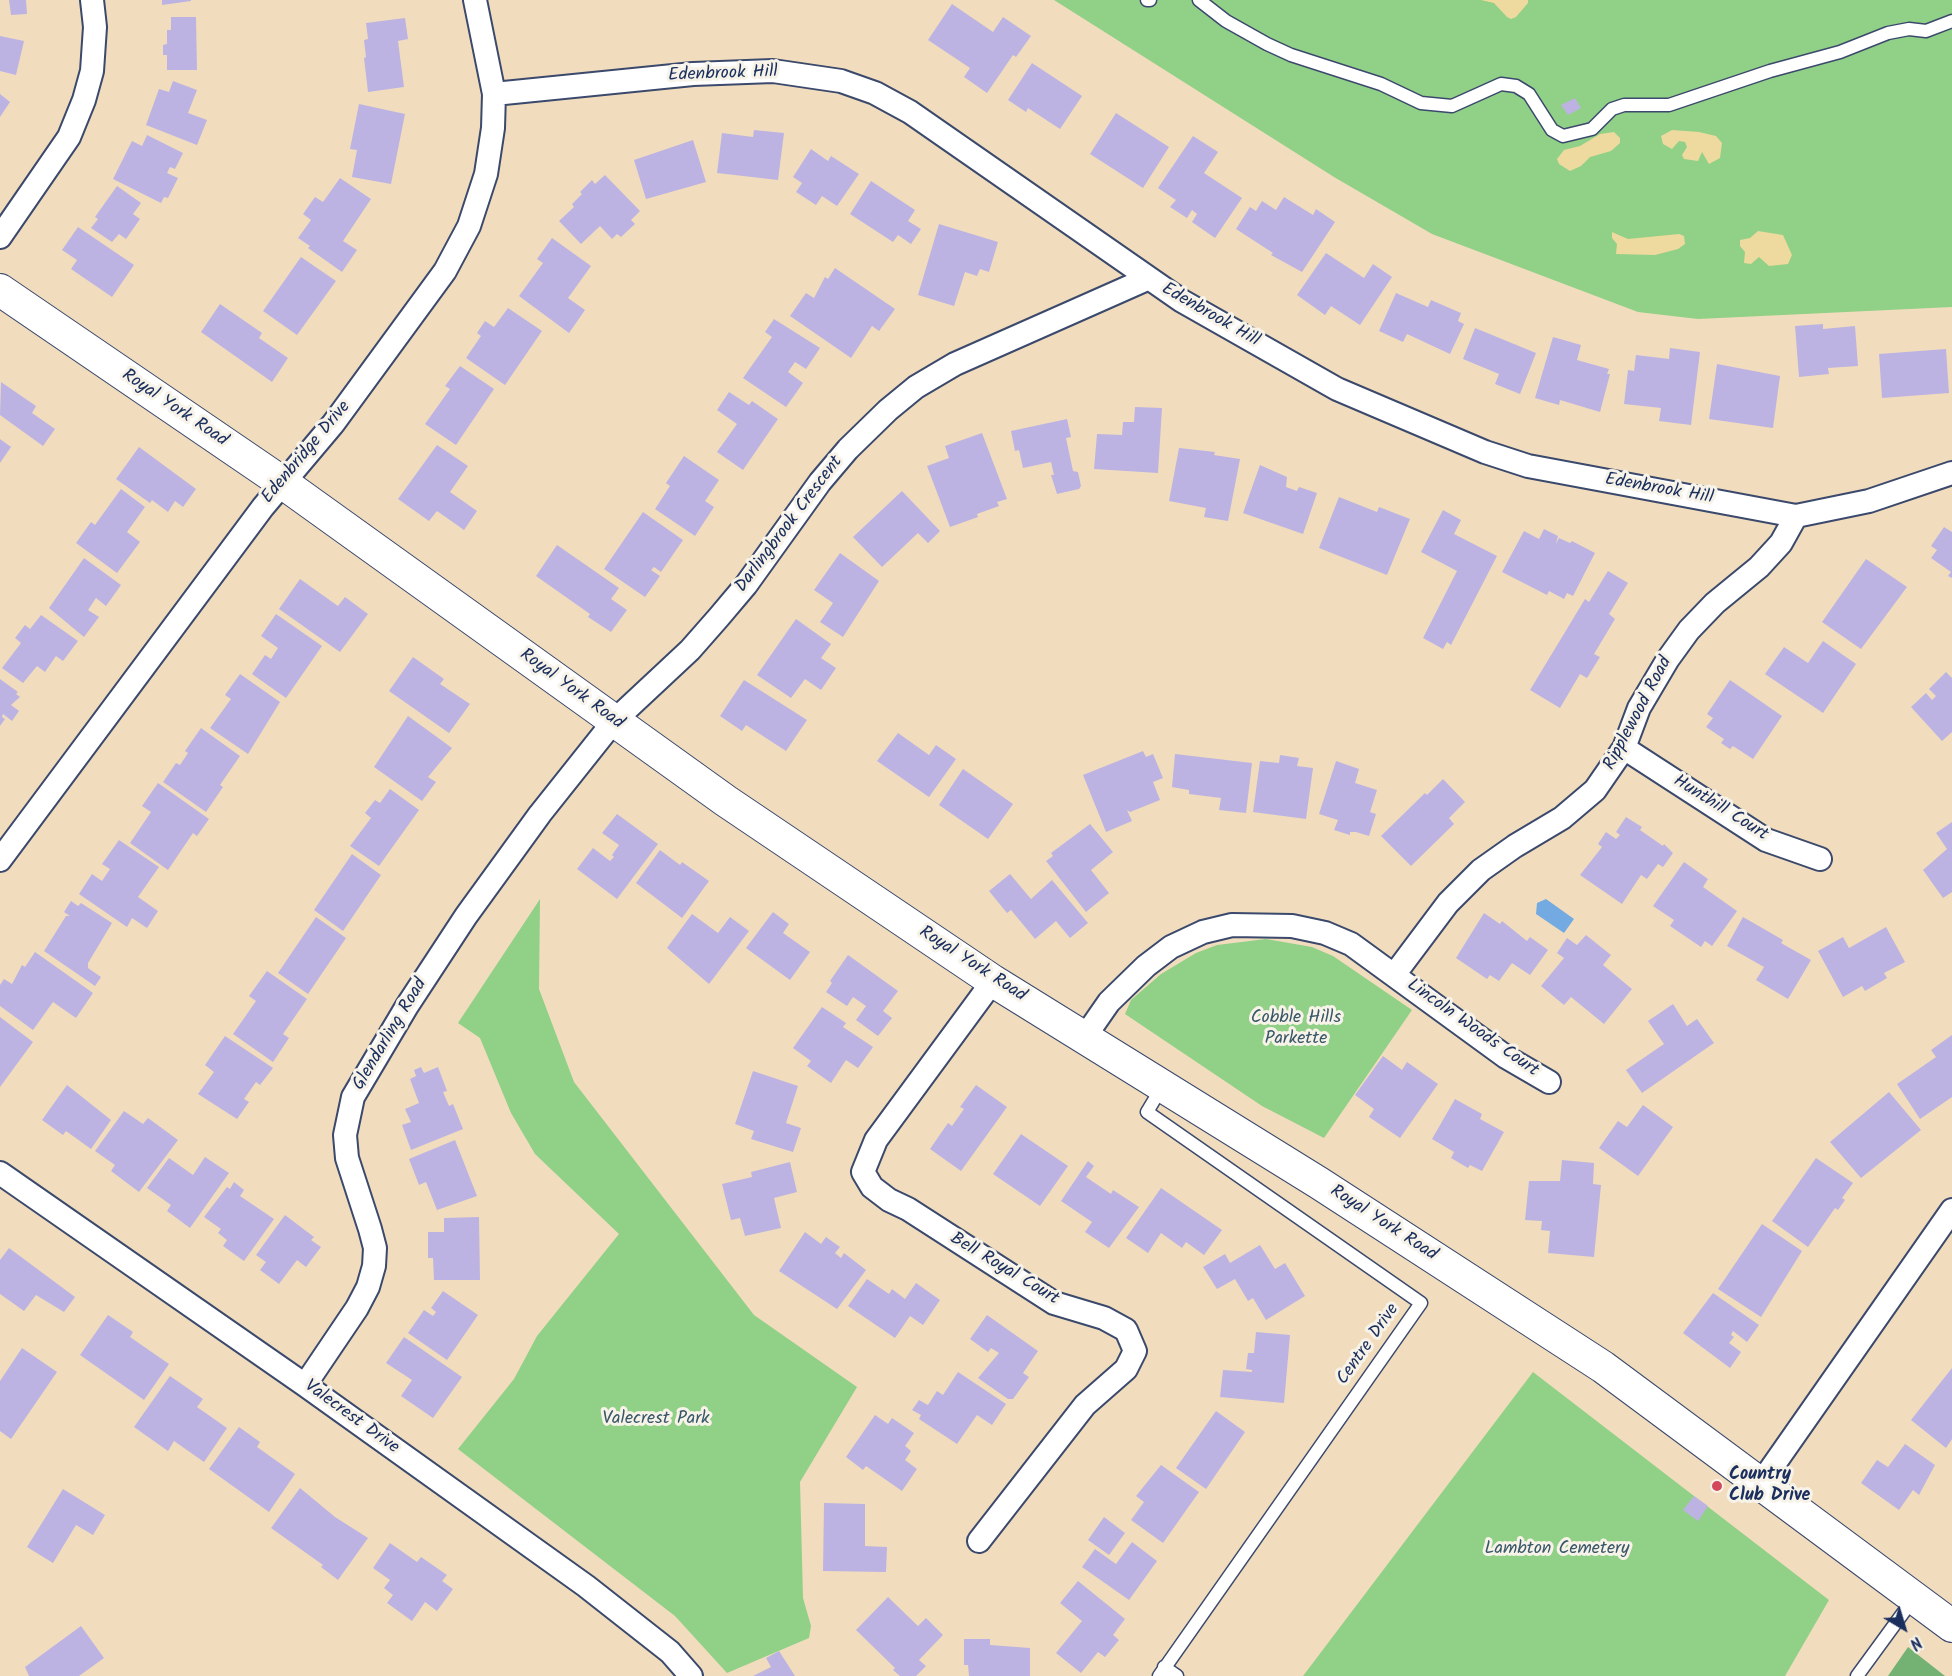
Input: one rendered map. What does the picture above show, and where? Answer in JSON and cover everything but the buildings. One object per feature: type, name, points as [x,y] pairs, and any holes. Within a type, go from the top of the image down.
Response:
[{"type":"main road","name":"Royal York Road","points":[[0,290],[283,483],[726,801],[993,981],[1319,1183],[1603,1367],[1952,1626]]},
{"type":"street","points":[[0,237],[69,137],[84,100],[92,71],[95,27],[92,0]]},
{"type":"street","name":"Edenbridge Drive","points":[[0,860],[256,516],[340,415],[445,271],[469,226],[486,174],[492,128],[494,94],[475,0]]},
{"type":"street","name":"Edenbrook Hill","points":[[494,94],[773,70],[841,81],[875,93],[910,112],[1147,279],[1337,389],[1485,452],[1528,466],[1796,516],[1869,501],[1952,473]]},
{"type":"street","name":"Darlingbrook Crescent","points":[[614,721],[690,650],[712,625],[746,585],[819,482],[848,449],[916,387],[955,363],[1147,279]]},
{"type":"street","name":"Ripplewood Road","points":[[1394,975],[1448,903],[1481,870],[1562,818],[1595,790],[1624,748],[1639,708],[1668,659],[1689,630],[1715,603],[1760,567],[1781,543],[1796,516]]},
{"type":"street","name":"Glendarling Road","points":[[305,1385],[357,1308],[368,1287],[374,1266],[375,1248],[346,1158],[345,1135],[353,1097],[407,1006],[465,916],[540,814],[614,721]]},
{"type":"street","name":"Hunthill Court","points":[[1624,748],[1766,840],[1820,859]]},
{"type":"street","name":"Lincoln Woods Court","points":[[1084,1038],[1109,1002],[1146,966],[1171,947],[1203,932],[1232,925],[1283,925],[1325,933],[1351,944],[1506,1057],[1549,1082]]},
{"type":"street","name":"Bell Royal Court","points":[[979,1541],[1085,1405],[1126,1369],[1135,1351],[1126,1330],[1104,1318],[1054,1303],[908,1209],[889,1200],[872,1187],[863,1172],[876,1140],[993,981]]},
{"type":"street","name":"Valecrest Drive","points":[[0,1173],[305,1385],[586,1586],[670,1652],[691,1676]]},
{"type":"street","points":[[1761,1484],[1952,1210]]},
{"type":"lane","points":[[1199,0],[1226,21],[1267,44],[1291,55],[1381,84],[1421,103],[1452,106],[1501,84],[1516,86],[1529,94],[1552,130],[1563,136],[1592,129],[1612,109],[1624,105],[1669,105],[1770,71],[1840,52],[1888,33],[1909,29],[1926,31],[1952,21]]},
{"type":"lane","name":"Centre Drive","points":[[1161,1671],[1421,1303],[1147,1112],[1162,1087]]},
{"type":"lane","points":[[1857,1676],[1914,1598]]},
{"type":"lane","points":[[1161,1671],[1178,1676]]},
{"type":"green space","points":[[1054,0],[1952,0],[1952,307],[1698,319],[1638,312],[1432,234],[1334,177]]},
{"type":"green space","name":"Valecrest Park","points":[[540,899],[539,989],[574,1082],[754,1315],[857,1387],[800,1482],[803,1598],[811,1626],[809,1638],[727,1673],[675,1616],[458,1449],[514,1379],[537,1336],[619,1234],[535,1154],[511,1113],[480,1038],[458,1023]]},
{"type":"green space","name":"Cobble Hills Parkette","points":[[1266,939],[1312,947],[1333,956],[1412,1010],[1324,1138],[1262,1106],[1125,1014],[1131,1000],[1161,974],[1196,953],[1217,945]]},
{"type":"green space","name":"Lambton Cemetery","points":[[1533,1372],[1829,1600],[1785,1676],[1303,1676]]},
{"type":"green space","points":[[1908,1647],[1945,1676],[1888,1676]]},
{"type":"sand","points":[[1481,0],[1528,0],[1528,3],[1516,17],[1511,19],[1494,3]]},
{"type":"sand","points":[[1672,130],[1716,136],[1722,143],[1720,158],[1709,164],[1702,152],[1698,161],[1684,159],[1682,155],[1687,147],[1685,142],[1679,141],[1672,149],[1663,144],[1661,136]]},
{"type":"sand","points":[[1614,132],[1620,138],[1620,143],[1611,151],[1590,157],[1581,166],[1570,171],[1559,164],[1557,159],[1564,150],[1580,146],[1600,134]]},
{"type":"sand","points":[[1758,231],[1783,235],[1792,255],[1788,264],[1769,266],[1759,257],[1751,264],[1744,263],[1745,252],[1740,246],[1740,240],[1750,238]]},
{"type":"sand","points":[[1612,232],[1628,239],[1679,234],[1684,236],[1685,244],[1678,249],[1655,255],[1616,254],[1617,244],[1612,238]]},
{"type":"water","points":[[1546,899],[1574,919],[1564,933],[1536,914],[1537,903]]},
{"type":"place","name":"Country Club Drive","points":[[1717,1486]]}]
